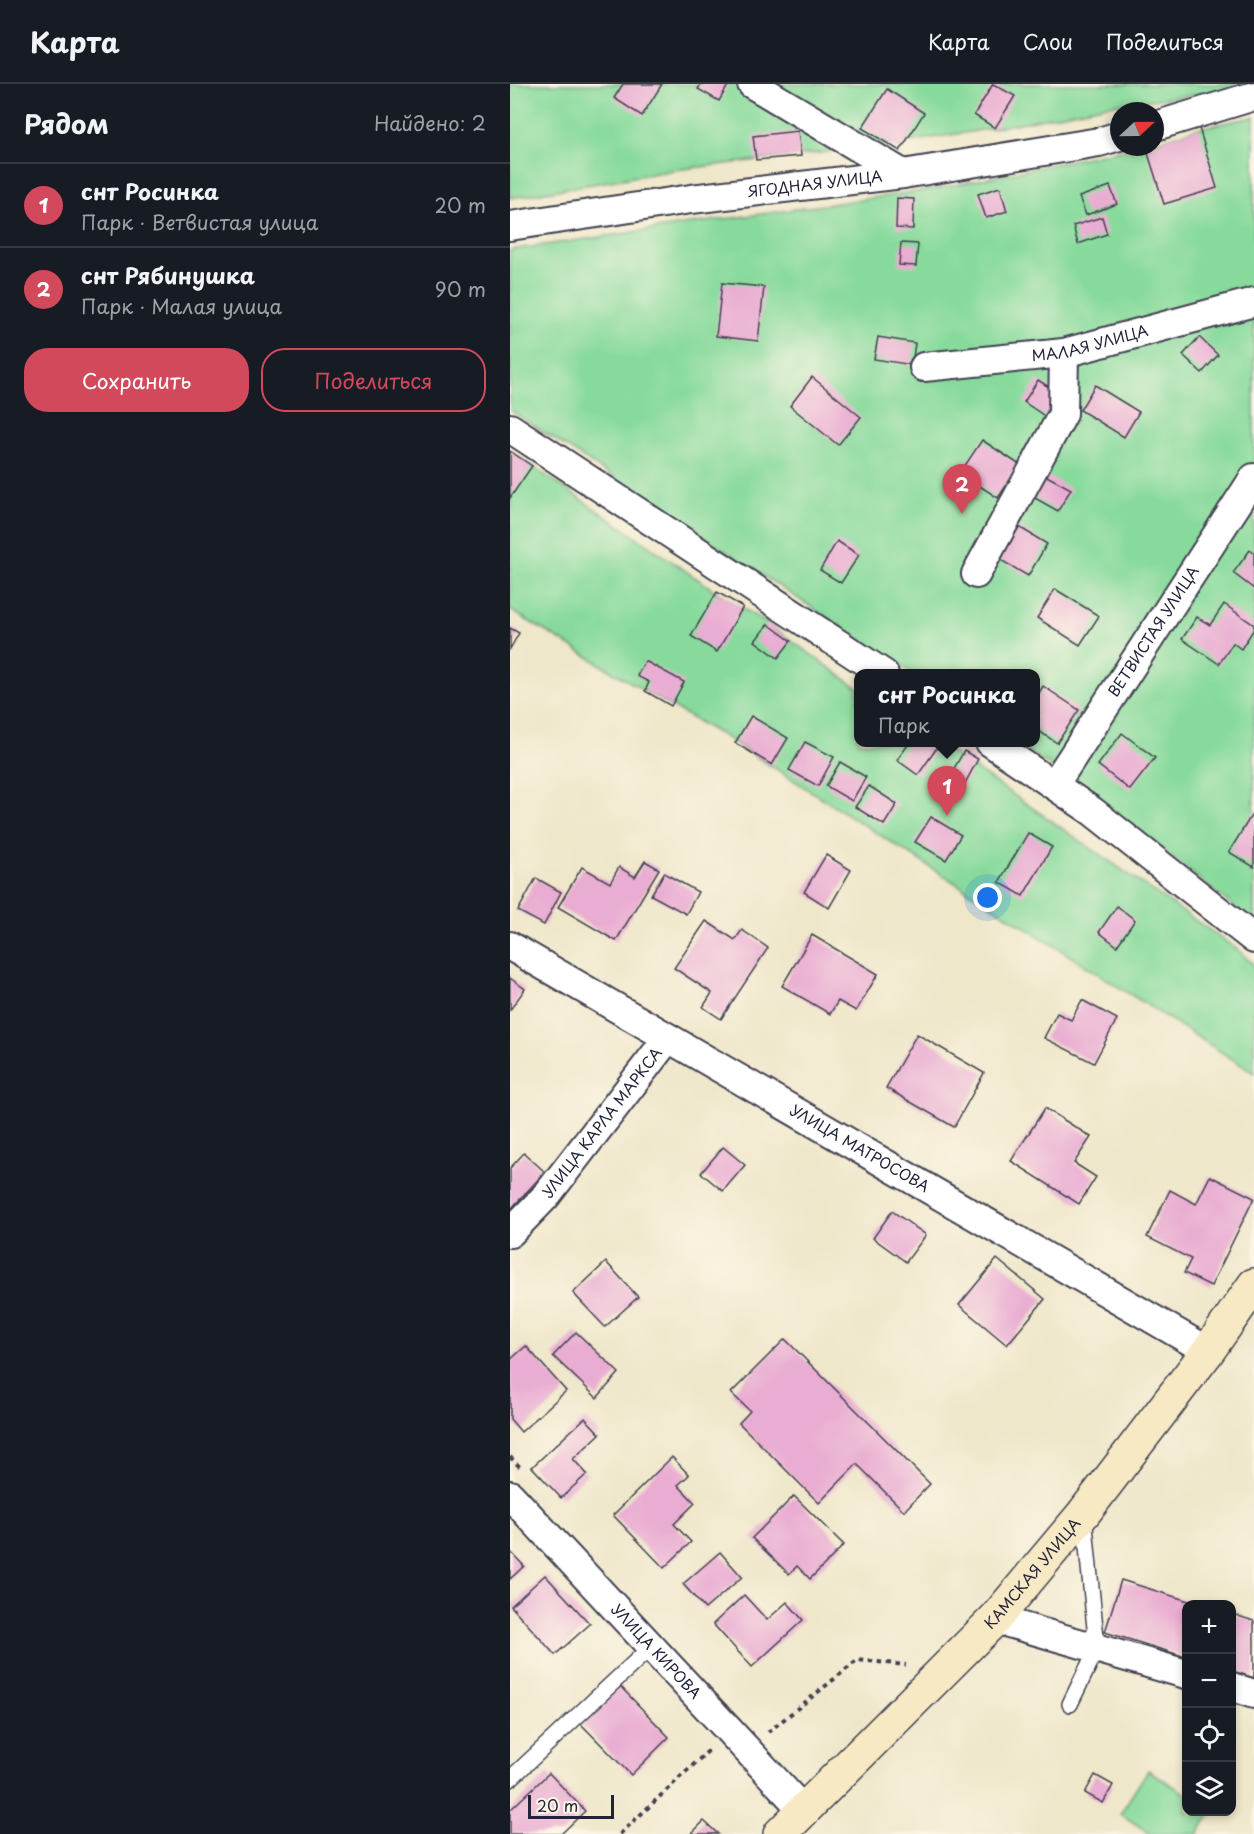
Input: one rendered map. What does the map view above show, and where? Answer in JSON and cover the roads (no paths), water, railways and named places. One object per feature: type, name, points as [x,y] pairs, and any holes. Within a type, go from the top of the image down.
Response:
[{"type":"street","points":[[752,84],[903,174]]},
{"type":"street","points":[[1164,123],[1254,96]]},
{"type":"street","name":"ЯГОДНАЯ УЛИЦА","points":[[510,226],[691,199],[903,174],[1110,139]]},
{"type":"street","name":"МАЛАЯ УЛИЦА","points":[[924,368],[1064,353],[1254,302]]},
{"type":"street","points":[[976,574],[1063,414],[1064,353]]},
{"type":"street","points":[[510,428],[876,669]]},
{"type":"street","name":"ВЕТВИСТАЯ УЛИЦА","points":[[1054,785],[1254,478]]},
{"type":"street","points":[[997,747],[1092,811],[1254,939]]},
{"type":"street","name":"УЛИЦА МАТРОСОВА","points":[[510,946],[1208,1351]]},
{"type":"street","name":"УЛИЦА КАРЛА МАРКСА","points":[[510,1233],[546,1196],[668,1038]]},
{"type":"street","name":"КАМСКАЯ УЛИЦА","points":[[780,1834],[995,1619],[1083,1514],[1208,1351],[1254,1285]]},
{"type":"street","name":"УЛИЦА КИРОВА","points":[[518,1485],[651,1647],[803,1810]]},
{"type":"street","points":[[995,1619],[1182,1673]]},
{"type":"street","points":[[1236,1688],[1254,1694]]},
{"type":"lane","points":[[1070,1704],[1097,1648],[1083,1514]]},
{"type":"lane","points":[[510,1779],[651,1647]]},
{"type":"place","name":"снт Рябинушка","points":[[962,514]]},
{"type":"place","name":"снт Росинка","points":[[947,816]]}]
